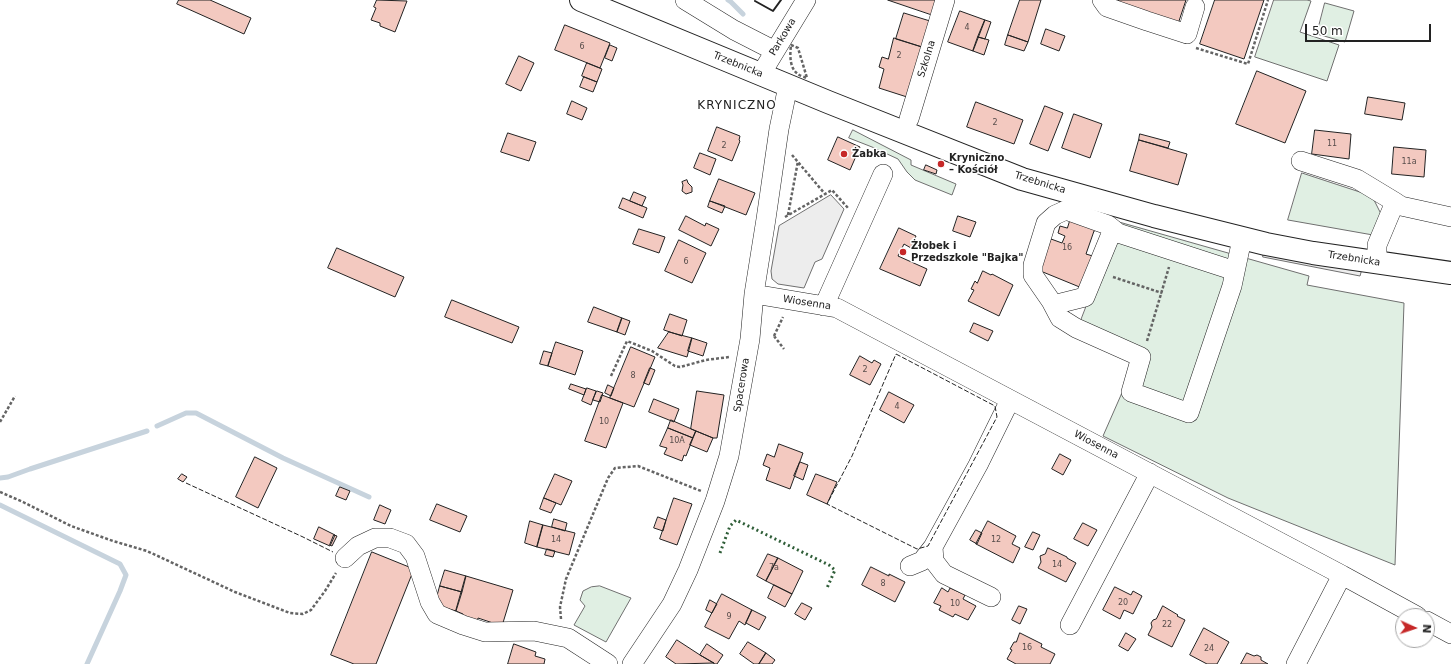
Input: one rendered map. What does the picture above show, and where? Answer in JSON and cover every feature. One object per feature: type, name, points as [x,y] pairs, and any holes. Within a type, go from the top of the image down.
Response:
[{"type":"main road","name":"Trzebnicka","points":[[581,0],[905,134],[1022,179],[1154,216],[1242,238],[1313,253],[1451,273]]},
{"type":"street","points":[[685,0],[734,30],[783,48]]},
{"type":"street","name":"Parkowa","points":[[761,74],[783,48],[806,0]]},
{"type":"street","name":"Szkolna","points":[[909,119],[945,0]]},
{"type":"street","points":[[1102,0],[1107,7],[1147,22],[1187,34],[1195,8]]},
{"type":"street","name":"Spacerowa","points":[[632,664],[672,604],[688,570],[716,498],[729,456],[750,339],[754,294],[779,129],[788,86]]},
{"type":"street","points":[[1301,161],[1357,179],[1401,206],[1451,217]]},
{"type":"street","points":[[824,306],[883,174]]},
{"type":"street","points":[[1377,263],[1377,245],[1395,202]]},
{"type":"street","points":[[1235,271],[1118,232],[1108,225],[1066,210],[1055,215],[1046,223],[1034,265],[1033,275],[1060,318],[1076,328],[1141,357],[1131,392],[1189,413],[1232,286],[1242,238]]},
{"type":"street","points":[[1053,305],[1085,297],[1113,229]]},
{"type":"street","name":"Wiosenna","points":[[754,294],[837,308],[1402,608]]},
{"type":"street","points":[[910,566],[922,561],[933,547],[978,465],[1010,400]]},
{"type":"street","points":[[1070,625],[1150,473]]},
{"type":"street","points":[[346,558],[358,546],[375,538],[390,538],[406,544],[415,556],[430,602],[437,614],[485,632],[534,632],[568,638],[608,664]]},
{"type":"street","points":[[933,547],[934,561],[944,574],[991,597]]},
{"type":"street","points":[[1296,664],[1342,575]]},
{"type":"street","points":[[1435,625],[1451,634]]},
{"type":"path","points":[[1187,34],[1183,44],[1248,64],[1268,0]]},
{"type":"path","points":[[783,48],[798,48],[808,78],[797,74],[792,65],[790,55],[783,48]]},
{"type":"path","points":[[790,153],[825,194]]},
{"type":"path","points":[[788,216],[798,161]]},
{"type":"path","points":[[782,219],[832,190],[853,213]]},
{"type":"path","points":[[1141,357],[1174,251]]},
{"type":"path","points":[[1096,272],[1162,293]]},
{"type":"path","points":[[784,316],[774,336],[784,349]]},
{"type":"path","points":[[611,376],[627,340],[652,351],[675,366],[680,367],[706,360],[747,355]]},
{"type":"path","points":[[0,422],[15,396]]},
{"type":"path","points":[[568,638],[561,624],[560,607],[566,580],[608,478],[615,468],[638,466],[716,498]]},
{"type":"path","points":[[0,492],[71,526],[112,541],[147,551],[235,592],[290,614],[303,614],[311,610],[346,558]]},
{"type":"green space","points":[[1274,0],[1311,1],[1300,32],[1339,45],[1327,81],[1255,57]]},
{"type":"green space","points":[[1325,3],[1354,11],[1345,42],[1317,34]]},
{"type":"green space","points":[[853,130],[911,160],[911,165],[956,184],[952,195],[915,180],[898,159],[849,138]]},
{"type":"green space","points":[[1302,173],[1372,196],[1381,214],[1373,235],[1288,220]]},
{"type":"green space","points":[[1119,222],[1309,276],[1307,285],[1404,303],[1395,565],[1228,498],[1103,436],[1121,395],[1136,351],[1080,323]]},
{"type":"green space","points":[[600,586],[631,598],[606,642],[574,625],[585,606],[580,600],[583,591],[591,587]]},
{"type":"shaded area","points":[[831,195],[844,209],[822,259],[815,262],[804,288],[778,284],[772,279],[771,271],[779,226]]},
{"type":"shaded area","points":[[1264,251],[1362,269],[1360,276],[1263,257]]},
{"type":"building","points":[[179,0],[210,0],[251,18],[244,34],[177,4]]},
{"type":"building","points":[[377,0],[407,1],[395,32],[380,26],[380,23],[371,20],[376,8],[374,7]]},
{"type":"building","points":[[888,0],[939,0],[936,16]]},
{"type":"building","points":[[1020,0],[1041,0],[1028,42],[1008,35]]},
{"type":"building","points":[[1119,0],[1186,0],[1177,27],[1117,7]]},
{"type":"building","points":[[1215,0],[1264,0],[1244,59],[1200,44]]},
{"type":"building","points":[[960,11],[985,20],[973,51],[948,42]]},
{"type":"building","points":[[904,13],[930,21],[922,47],[896,39]]},
{"type":"building","points":[[985,20],[991,22],[985,39],[978,37]]},
{"type":"building","points":[[565,25],[610,43],[600,68],[555,50]]},
{"type":"building","points":[[1046,29],[1065,36],[1059,51],[1041,44]]},
{"type":"building","points":[[1008,35],[1028,42],[1024,51],[1005,45]]},
{"type":"building","points":[[978,37],[989,40],[984,55],[973,51]]},
{"type":"building","points":[[894,38],[922,47],[907,97],[879,88],[884,69],[879,67],[882,57],[888,59]]},
{"type":"building","points":[[610,45],[617,48],[612,61],[605,58]]},
{"type":"building","points":[[519,56],[534,63],[521,91],[506,84]]},
{"type":"building","points":[[587,63],[602,69],[597,82],[582,76]]},
{"type":"building","points":[[1257,71],[1306,91],[1285,143],[1236,124]]},
{"type":"building","points":[[584,77],[597,82],[593,92],[580,87]]},
{"type":"building","points":[[1368,97],[1405,103],[1402,120],[1365,114]]},
{"type":"building","points":[[572,101],[587,108],[582,120],[567,114]]},
{"type":"building","points":[[976,102],[1023,120],[1014,144],[967,127]]},
{"type":"building","points":[[1045,106],[1063,113],[1048,151],[1030,144]]},
{"type":"building","points":[[1074,114],[1102,124],[1090,158],[1062,148]]},
{"type":"building","points":[[717,127],[740,136],[740,141],[732,161],[708,151]]},
{"type":"building","points":[[1315,130],[1351,134],[1349,159],[1312,154]]},
{"type":"building","points":[[508,133],[536,142],[529,161],[501,152]]},
{"type":"building","points":[[1140,134],[1170,142],[1168,148],[1139,140]]},
{"type":"building","points":[[838,137],[860,147],[850,170],[828,160]]},
{"type":"building","points":[[1139,140],[1187,154],[1178,185],[1130,171]]},
{"type":"building","points":[[1394,147],[1426,150],[1424,177],[1392,174]]},
{"type":"building","points":[[700,153],[716,159],[710,175],[694,168]]},
{"type":"building","points":[[926,165],[937,170],[936,174],[924,170]]},
{"type":"building","points":[[719,179],[755,193],[746,215],[710,201]]},
{"type":"building","points":[[687,180],[692,187],[692,192],[686,194],[682,191],[682,182]]},
{"type":"building","points":[[634,192],[646,197],[642,206],[630,201]]},
{"type":"building","points":[[623,198],[647,208],[643,218],[619,208]]},
{"type":"building","points":[[710,201],[725,206],[722,213],[708,207]]},
{"type":"building","points":[[686,216],[705,226],[706,223],[719,229],[711,246],[679,230]]},
{"type":"building","points":[[958,216],[976,222],[970,237],[953,231]]},
{"type":"building","points":[[1070,221],[1100,229],[1094,231],[1086,254],[1096,257],[1082,288],[1038,270],[1051,239],[1062,243],[1065,236],[1058,233],[1060,226],[1067,228]]},
{"type":"building","points":[[899,228],[916,236],[911,248],[904,244],[898,256],[927,269],[920,286],[880,269]]},
{"type":"building","points":[[639,229],[665,237],[659,253],[633,244]]},
{"type":"building","points":[[679,240],[706,253],[692,283],[665,271]]},
{"type":"building","points":[[337,248],[404,277],[395,297],[328,268]]},
{"type":"building","points":[[983,271],[1013,285],[999,316],[968,301],[974,290],[971,289],[975,281],[977,283]]},
{"type":"building","points":[[452,300],[519,327],[512,343],[445,317]]},
{"type":"building","points":[[594,307],[622,318],[617,332],[588,322]]},
{"type":"building","points":[[670,314],[687,320],[682,336],[664,330]]},
{"type":"building","points":[[622,318],[630,321],[625,335],[617,332]]},
{"type":"building","points":[[974,323],[993,331],[988,341],[970,332]]},
{"type":"building","points":[[669,332],[692,338],[687,357],[658,348]]},
{"type":"building","points":[[692,338],[707,343],[703,356],[688,351]]},
{"type":"building","points":[[556,342],[583,351],[575,375],[548,366]]},
{"type":"building","points":[[631,347],[655,357],[634,407],[610,398]]},
{"type":"building","points":[[544,351],[552,353],[548,366],[540,364]]},
{"type":"building","points":[[860,356],[872,363],[874,360],[881,364],[870,385],[850,375]]},
{"type":"building","points":[[650,368],[655,370],[649,385],[644,383]]},
{"type":"building","points":[[571,384],[586,389],[584,395],[569,389]]},
{"type":"building","points":[[608,385],[614,388],[611,396],[605,393]]},
{"type":"building","points":[[587,388],[596,391],[591,405],[582,401]]},
{"type":"building","points":[[597,391],[603,393],[600,402],[593,400]]},
{"type":"building","points":[[697,391],[724,395],[717,438],[713,438],[691,429]]},
{"type":"building","points":[[889,392],[914,405],[904,423],[880,410]]},
{"type":"building","points":[[602,395],[623,403],[606,448],[585,441]]},
{"type":"building","points":[[654,399],[679,409],[674,422],[649,412]]},
{"type":"building","points":[[671,420],[696,431],[693,438],[668,428]]},
{"type":"building","points":[[668,428],[693,438],[686,456],[684,455],[682,461],[664,454],[667,448],[660,446]]},
{"type":"building","points":[[696,431],[713,438],[707,452],[690,445]]},
{"type":"building","points":[[779,444],[803,453],[790,489],[766,480],[770,468],[763,465],[767,454],[774,457]]},
{"type":"building","points":[[1060,454],[1071,460],[1063,475],[1052,469]]},
{"type":"building","points":[[255,457],[277,468],[258,508],[236,497]]},
{"type":"building","points":[[800,462],[808,465],[803,480],[794,476]]},
{"type":"building","points":[[182,474],[187,477],[183,482],[178,479]]},
{"type":"building","points":[[555,474],[572,481],[561,505],[544,498]]},
{"type":"building","points":[[816,474],[837,482],[827,504],[807,495]]},
{"type":"building","points":[[340,487],[350,491],[346,500],[336,496]]},
{"type":"building","points":[[544,498],[556,503],[551,513],[540,509]]},
{"type":"building","points":[[674,498],[692,504],[677,545],[660,539]]},
{"type":"building","points":[[437,504],[467,516],[460,532],[430,520]]},
{"type":"building","points":[[380,505],[391,510],[385,524],[374,520]]},
{"type":"building","points":[[658,517],[666,520],[663,531],[654,528]]},
{"type":"building","points":[[554,519],[567,523],[565,531],[552,527]]},
{"type":"building","points":[[530,521],[543,525],[537,547],[525,543]]},
{"type":"building","points":[[988,521],[1016,536],[1012,544],[1020,548],[1013,563],[976,544]]},
{"type":"building","points":[[1083,523],[1097,530],[1088,546],[1074,539]]},
{"type":"building","points":[[543,525],[575,533],[569,555],[537,547]]},
{"type":"building","points":[[319,527],[335,535],[330,546],[314,539]]},
{"type":"building","points":[[976,530],[982,533],[977,544],[970,540]]},
{"type":"building","points":[[1033,532],[1040,535],[1033,550],[1025,547]]},
{"type":"building","points":[[334,535],[337,536],[332,546],[330,545]]},
{"type":"building","points":[[1048,548],[1076,563],[1066,582],[1038,568],[1041,562],[1040,556],[1045,554]]},
{"type":"building","points":[[547,549],[555,551],[553,557],[545,555]]},
{"type":"building","points":[[372,552],[414,569],[376,664],[354,664],[331,655]]},
{"type":"building","points":[[768,554],[778,558],[766,581],[757,576]]},
{"type":"building","points":[[778,558],[803,571],[792,594],[766,581]]},
{"type":"building","points":[[871,567],[905,582],[895,602],[862,585]]},
{"type":"building","points":[[445,570],[466,576],[462,592],[440,586]]},
{"type":"building","points":[[466,576],[513,590],[502,626],[478,618],[476,625],[461,620],[463,614],[456,611]]},
{"type":"building","points":[[774,585],[792,594],[785,607],[768,598]]},
{"type":"building","points":[[440,586],[462,592],[456,611],[435,605]]},
{"type":"building","points":[[1115,587],[1131,595],[1133,591],[1142,596],[1133,614],[1124,610],[1120,619],[1103,610]]},
{"type":"building","points":[[942,588],[948,592],[950,588],[965,595],[963,599],[976,606],[968,620],[955,614],[953,617],[939,610],[941,606],[934,603]]},
{"type":"building","points":[[722,594],[752,610],[745,625],[739,621],[729,639],[705,627]]},
{"type":"building","points":[[710,600],[717,604],[712,613],[706,610]]},
{"type":"building","points":[[802,603],[812,608],[805,620],[795,614]]},
{"type":"building","points":[[1019,606],[1027,609],[1020,624],[1012,620]]},
{"type":"building","points":[[1163,606],[1185,620],[1172,647],[1148,635],[1152,627],[1151,623],[1156,619]]},
{"type":"building","points":[[752,610],[766,617],[759,630],[746,623]]},
{"type":"building","points":[[1204,628],[1229,642],[1217,664],[1207,664],[1190,655]]},
{"type":"building","points":[[1020,633],[1042,644],[1041,647],[1055,654],[1050,664],[1016,664],[1007,659],[1012,650],[1010,649],[1014,642],[1016,642]]},
{"type":"building","points":[[1126,633],[1136,639],[1128,651],[1119,646]]},
{"type":"building","points":[[677,640],[714,663],[676,664],[666,657]]},
{"type":"building","points":[[748,642],[766,653],[759,664],[754,664],[740,654]]},
{"type":"building","points":[[514,644],[536,652],[535,656],[545,659],[544,664],[508,664]]},
{"type":"building","points":[[707,644],[723,655],[717,664],[700,655]]},
{"type":"building","points":[[766,653],[775,660],[772,664],[759,664]]},
{"type":"building","points":[[1247,653],[1261,657],[1261,660],[1268,664],[1241,664]]},
{"type":"waterway","points":[[728,0],[743,14]]},
{"type":"waterway","points":[[157,426],[186,413],[196,413],[283,458],[369,497]]},
{"type":"waterway","points":[[0,478],[8,477],[147,431]]},
{"type":"waterway","points":[[0,505],[120,564],[126,575],[87,664]]},
{"type":"hedge","points":[[720,553],[730,526],[736,520],[829,565],[835,570],[827,588]]},
{"type":"fence","points":[[896,354],[995,406],[997,417],[928,546],[917,549],[827,504],[852,456],[896,354]]},
{"type":"fence","points":[[186,483],[333,552]]},
{"type":"wall","points":[[755,1],[773,11],[781,0]]},
{"type":"place","name":"Żabka","points":[[844,154]]},
{"type":"place","name":"Kryniczno – Kościół","points":[[941,164]]},
{"type":"place","name":"Żłobek i Przedszkole \"Bajka\"","points":[[903,252]]},
{"type":"district","name":"KRYNICZNO","points":[[737,106]]}]
